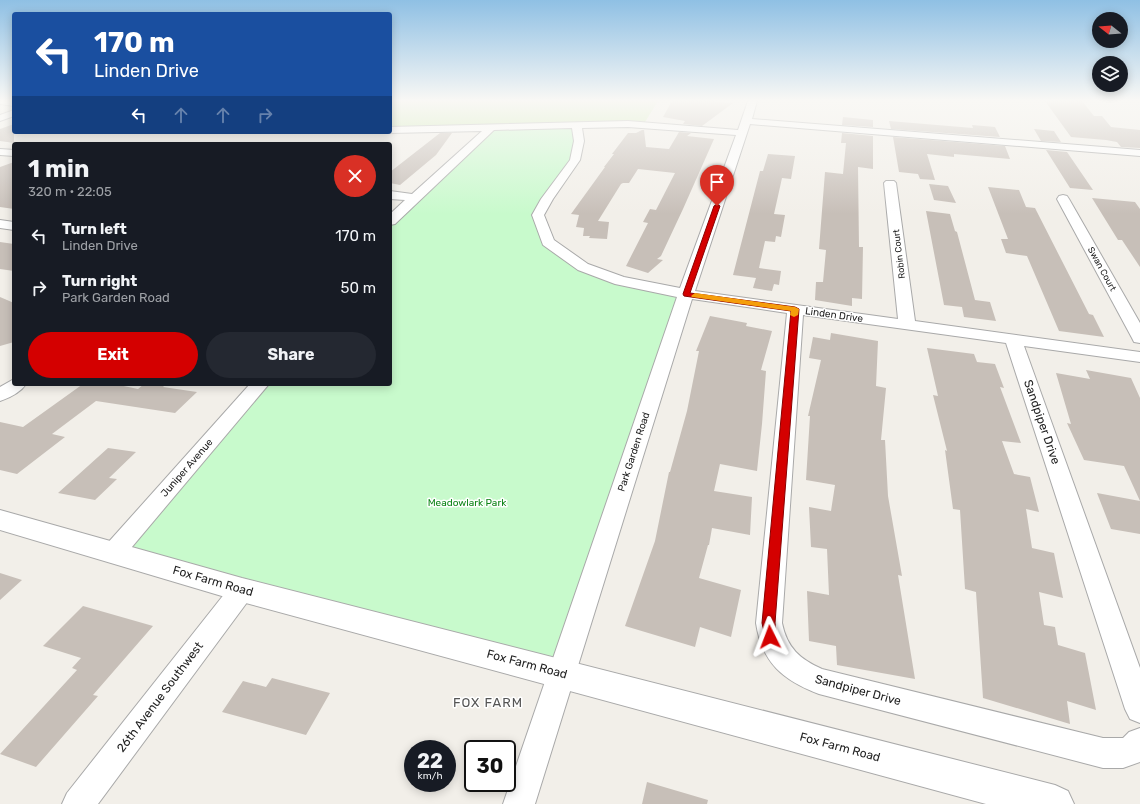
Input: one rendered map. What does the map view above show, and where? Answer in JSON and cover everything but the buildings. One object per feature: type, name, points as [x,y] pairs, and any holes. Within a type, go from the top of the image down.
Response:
[{"type":"street","points":[[392,219],[480,139]]},
{"type":"street","name":"Linden Drive","points":[[579,139],[575,160],[547,199],[538,215],[548,242],[584,267],[620,280],[686,294],[1140,357]]},
{"type":"street","name":"Park Garden Road","points":[[519,804],[686,294],[740,139]]},
{"type":"street","points":[[919,139],[1140,153]]},
{"type":"street","points":[[0,152],[12,153]]},
{"type":"street","name":"Robin Court","points":[[890,183],[907,325]]},
{"type":"street","points":[[392,195],[416,198]]},
{"type":"street","name":"Swan Court","points":[[1063,199],[1140,338]]},
{"type":"street","points":[[0,224],[12,226]]},
{"type":"street","name":"Sandpiper Drive","points":[[795,309],[768,623],[770,637],[777,651],[788,663],[802,674],[826,683],[1103,753],[1119,754],[1133,751],[1140,744]]},
{"type":"street","name":"Sandpiper Drive","points":[[1013,339],[1140,709]]},
{"type":"street","points":[[0,395],[14,386]]},
{"type":"street","name":"Juniper Avenue","points":[[113,553],[258,386]]},
{"type":"street","name":"Fox Farm Road","points":[[0,520],[242,590],[561,673],[974,793],[1055,804]]},
{"type":"street","name":"26th Avenue Southwest","points":[[78,804],[242,590]]},
{"type":"green space","name":"Meadowlark Park","points":[[480,139],[576,139],[575,160],[538,215],[548,242],[584,267],[686,294],[561,673],[113,553],[258,386],[392,386],[392,219]]},
{"type":"slow traffic","points":[[695,296],[795,309],[794,315]]},
{"type":"district","name":"FOX FARM","points":[[488,702]]},
{"type":"route","points":[[717,206],[686,294],[795,309],[768,623],[770,637]]}]
